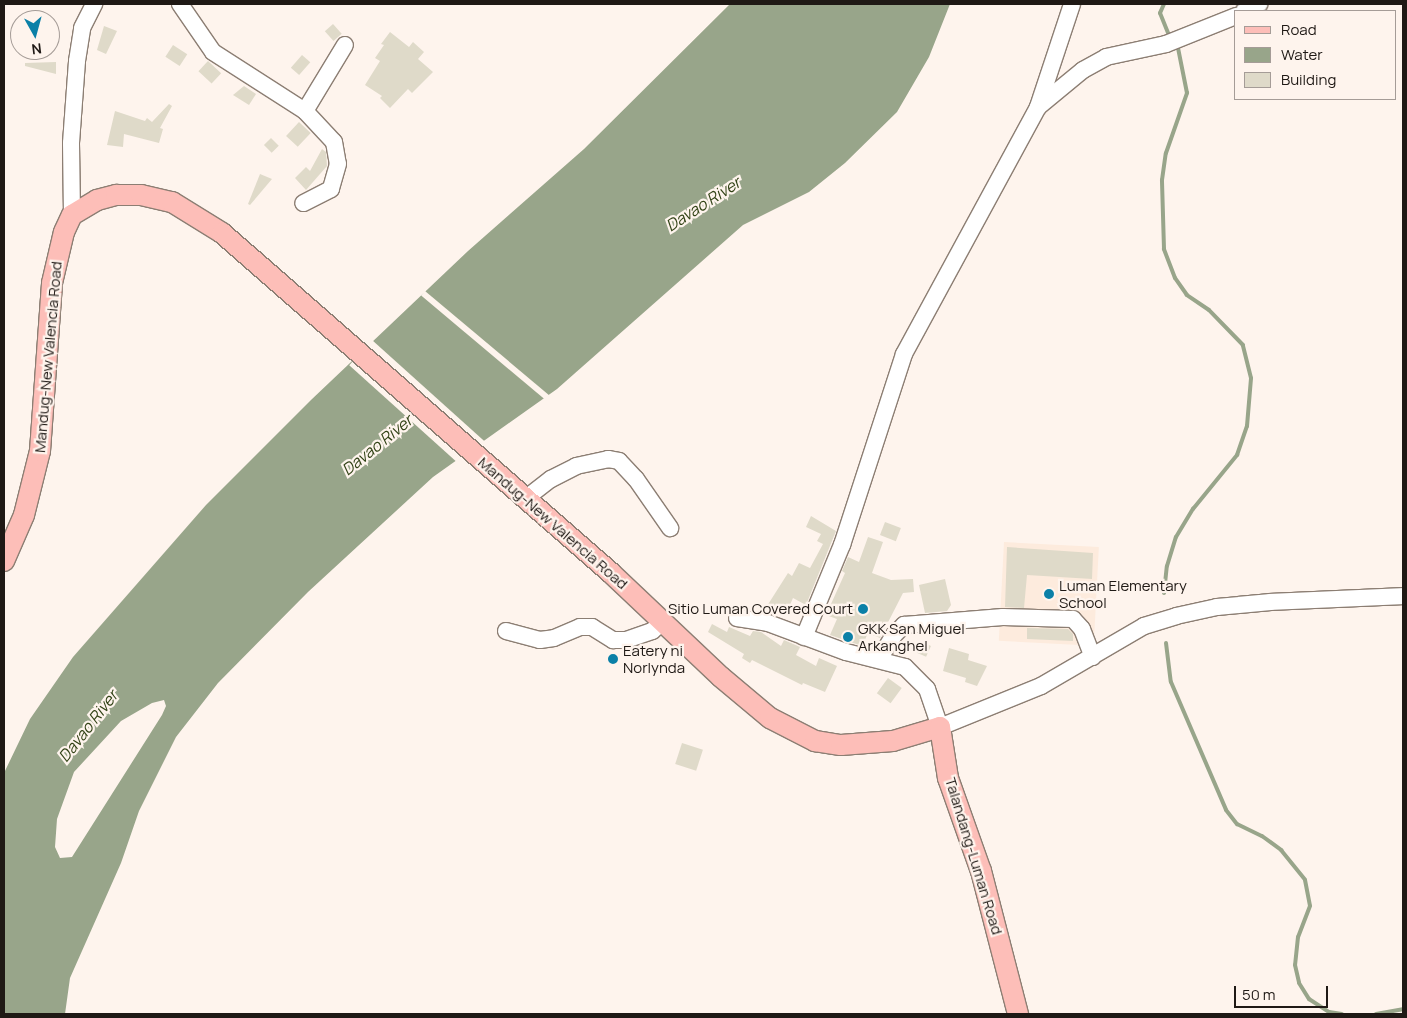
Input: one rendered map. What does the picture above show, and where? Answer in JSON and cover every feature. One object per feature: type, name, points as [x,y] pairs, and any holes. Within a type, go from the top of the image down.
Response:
[{"type":"main road","name":"Mandug-New Valencia Road","points":[[4,561],[24,515],[37,468],[44,419],[52,283],[64,232],[72,215],[97,200],[116,195],[141,194],[172,202],[222,233],[663,622],[721,678],[770,718],[815,741],[866,745],[893,741],[940,727]]},
{"type":"main road","name":"Talandang-Luman Road","points":[[940,727],[948,778],[981,871],[1018,1014]]},
{"type":"street","points":[[72,215],[71,143],[77,61],[82,28],[94,4]]},
{"type":"street","points":[[180,4],[213,52],[305,110],[334,142],[338,164],[331,189],[303,203]]},
{"type":"street","points":[[804,637],[842,545],[904,354],[1038,107],[1072,4]]},
{"type":"street","points":[[1246,10],[1259,4]]},
{"type":"street","points":[[1038,107],[1083,70],[1106,57],[1166,44],[1234,17]]},
{"type":"street","points":[[305,110],[344,45]]},
{"type":"street","points":[[525,499],[551,479],[576,466],[614,460],[628,469],[670,528]]},
{"type":"street","name":"Mandug-New Valencia Road","points":[[940,727],[1041,686],[1094,657],[1144,626],[1205,609],[1271,602],[1403,596]]},
{"type":"street","points":[[880,658],[892,636],[904,625],[1003,617],[1073,619],[1082,629],[1094,657]]},
{"type":"street","points":[[737,618],[768,623],[846,652],[880,658],[905,667],[919,678],[934,706],[940,727]]},
{"type":"street","points":[[506,631],[540,640],[554,638],[580,627],[592,627],[613,640],[626,640],[652,630],[663,622]]},
{"type":"shaded area","name":"Luman Elementary School","points":[[1004,542],[1099,547],[1094,646],[999,641]]},
{"type":"water","name":"Davao River","points":[[730,4],[950,4],[929,57],[897,112],[845,163],[809,192],[743,225],[557,389],[433,477],[308,592],[218,683],[176,737],[139,811],[121,863],[70,978],[65,1014],[4,1014],[4,773],[30,719],[73,657],[206,505],[311,400],[468,251],[584,149]],"holes":[[[164,700],[166,706],[72,857],[60,858],[55,847],[57,819],[74,772],[121,721],[152,703]]]},
{"type":"pier","points":[[425,291],[551,396],[547,401],[421,296]]},
{"type":"pier","points":[[372,340],[486,443],[464,468],[349,365]]},
{"type":"building","points":[[333,24],[342,34],[334,41],[325,31]]},
{"type":"building","points":[[104,26],[117,31],[106,54],[97,50]]},
{"type":"building","points":[[390,32],[409,47],[413,42],[424,52],[418,59],[433,72],[412,93],[408,89],[390,108],[380,98],[382,96],[365,85],[380,61],[375,58],[384,45],[381,44]]},
{"type":"building","points":[[173,45],[187,54],[180,66],[165,57]]},
{"type":"building","points":[[302,55],[310,62],[299,75],[291,68]]},
{"type":"building","points":[[208,61],[221,73],[212,84],[198,71]]},
{"type":"building","points":[[56,62],[56,74],[25,66],[25,63]]},
{"type":"building","points":[[244,86],[256,94],[249,105],[233,95]]},
{"type":"building","points":[[169,104],[172,106],[160,128],[163,129],[159,143],[124,134],[123,147],[107,145],[115,111],[145,121],[147,118],[152,122]]},
{"type":"building","points":[[299,122],[311,133],[298,147],[286,136]]},
{"type":"building","points":[[271,138],[279,146],[272,153],[264,145]]},
{"type":"building","points":[[322,149],[326,152],[327,166],[306,190],[295,178],[306,167],[310,171]]},
{"type":"building","points":[[260,174],[272,179],[250,205],[248,204]]},
{"type":"building","points":[[811,516],[836,531],[806,605],[793,598],[786,614],[767,606],[788,573],[792,576],[799,563],[810,568],[823,544],[817,541],[821,534],[806,527]]},
{"type":"building","points":[[885,522],[901,528],[896,541],[880,535]]},
{"type":"building","points":[[868,537],[883,542],[872,573],[891,580],[913,579],[914,592],[903,593],[880,638],[868,633],[862,646],[830,635],[837,619],[826,615],[845,573],[842,571],[848,557],[859,562]]},
{"type":"building","points":[[1007,547],[1093,553],[1092,579],[1027,575],[1024,608],[1005,607]]},
{"type":"building","points":[[945,579],[951,605],[947,611],[925,613],[919,585]]},
{"type":"building","points":[[712,624],[727,632],[729,627],[750,636],[753,631],[761,632],[781,646],[784,640],[800,647],[796,655],[816,666],[819,658],[837,666],[825,692],[803,683],[802,685],[752,660],[750,663],[742,658],[744,654],[708,632]]},
{"type":"building","points":[[1027,628],[1068,629],[1073,634],[1073,641],[1027,639]]},
{"type":"building","points":[[920,641],[931,646],[926,657],[915,652]]},
{"type":"building","points":[[949,648],[969,654],[968,660],[987,666],[977,686],[965,682],[966,678],[943,671]]},
{"type":"building","points":[[888,678],[902,688],[891,703],[877,693]]},
{"type":"building","points":[[682,743],[703,750],[696,771],[675,764]]},
{"type":"waterway","points":[[1164,4],[1160,13],[1169,35]]},
{"type":"waterway","points":[[1164,593],[1167,566],[1176,537],[1193,509],[1237,455],[1247,426],[1251,378],[1243,345],[1209,310],[1187,295],[1175,278],[1164,249],[1162,180],[1166,153],[1187,93],[1178,48]]},
{"type":"waterway","points":[[1166,643],[1171,682],[1226,810],[1237,824],[1262,836],[1281,850],[1305,880],[1310,906],[1298,937],[1295,965],[1299,983],[1309,999],[1329,1012],[1342,1014]]},
{"type":"waterway","points":[[1376,1014],[1403,1009]]},
{"type":"place","name":"Luman Elementary School","points":[[1049,594]]},
{"type":"place","name":"Sitio Luman Covered Court","points":[[863,609]]},
{"type":"place","name":"GKK San Miguel Arkanghel","points":[[848,637]]},
{"type":"place","name":"Eatery ni Norlynda","points":[[613,659]]}]
